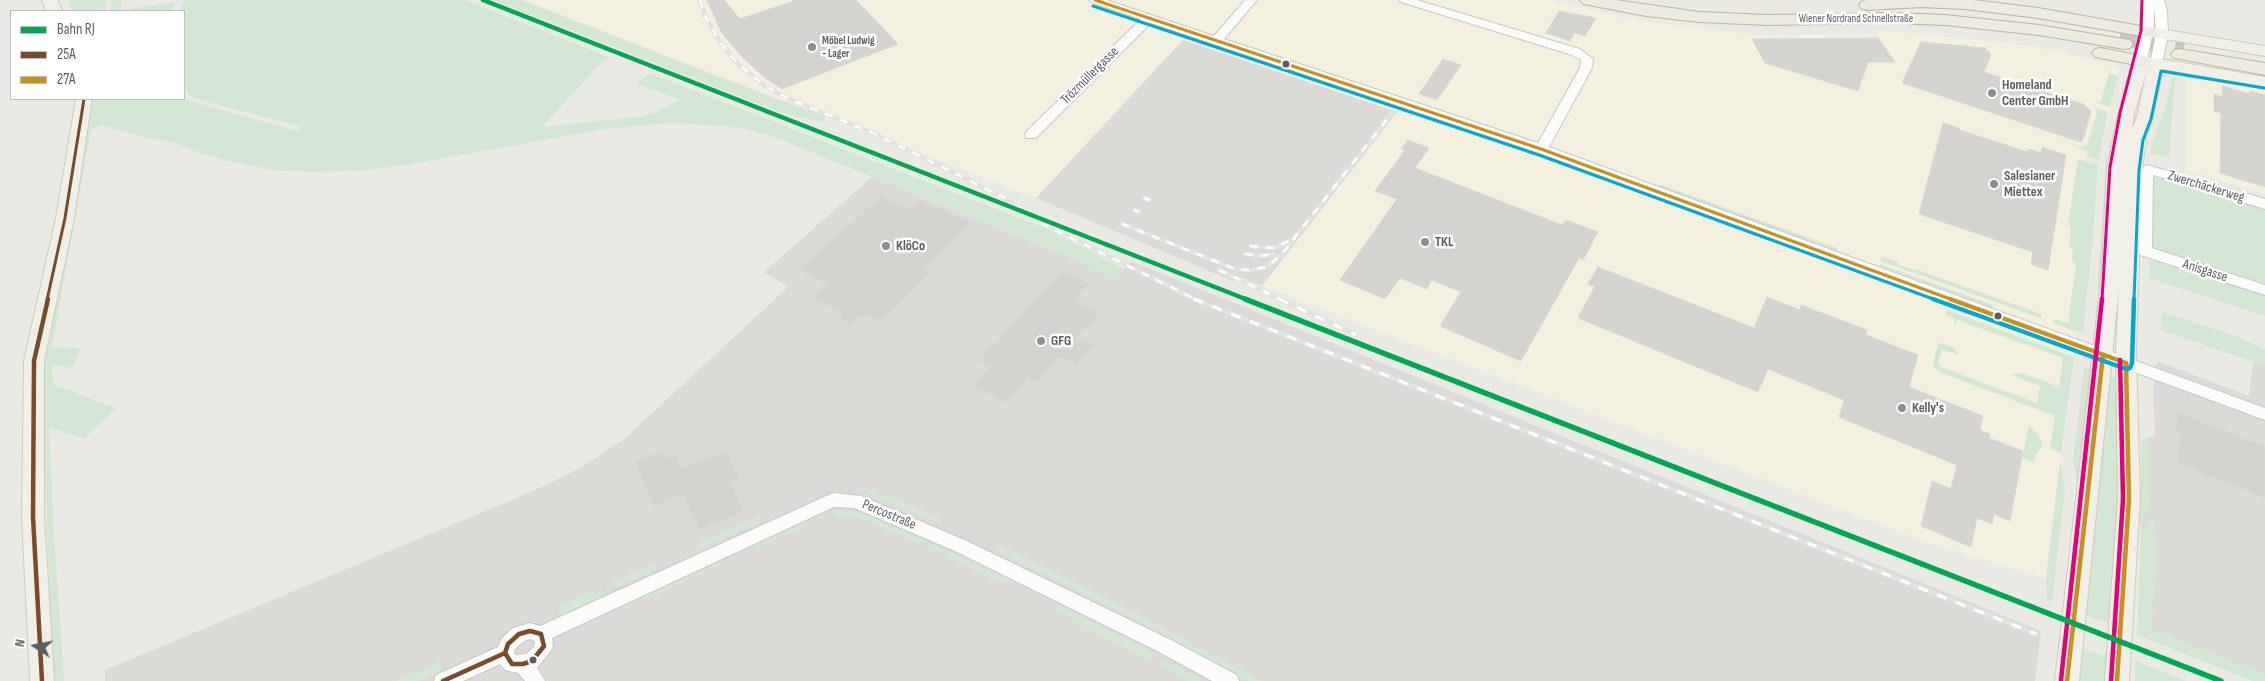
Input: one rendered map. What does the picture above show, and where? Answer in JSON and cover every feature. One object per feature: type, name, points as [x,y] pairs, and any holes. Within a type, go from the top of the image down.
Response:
[{"type":"highway","name":"Wiener Nordrand Schnellstraße","points":[[1589,0],[1646,11],[1699,17],[1767,20],[1844,15]]},
{"type":"highway","name":"Wiener Nordrand Schnellstraße","points":[[1633,0],[1720,9],[1986,23],[2122,40]]},
{"type":"highway","points":[[1939,2],[2038,13],[2101,25],[2151,48],[2076,48],[1992,34],[1857,23],[1844,15],[1851,6],[1939,2]]},
{"type":"highway","points":[[2265,62],[2182,51],[2265,69]]},
{"type":"main road","points":[[2151,48],[2184,43],[2211,42],[2265,51]]},
{"type":"main road","points":[[2151,48],[2196,69],[2265,82]]},
{"type":"main road","points":[[2067,681],[2103,354],[2111,268],[2116,167],[2126,115],[2151,48]]},
{"type":"main road","points":[[2117,681],[2129,500],[2126,363],[2133,169],[2137,138],[2145,117],[2151,48]]},
{"type":"main road","points":[[42,681],[33,517],[34,361],[65,218],[84,100]]},
{"type":"street","points":[[1095,0],[1541,149],[2265,414]]},
{"type":"street","points":[[1216,40],[1251,0]]},
{"type":"street","points":[[1405,0],[1576,52],[1587,59],[1586,68],[1541,149]]},
{"type":"street","points":[[2148,0],[2151,48]]},
{"type":"street","points":[[2151,48],[2161,11],[2158,0]]},
{"type":"street","name":"Trözmüllergasse","points":[[1031,135],[1149,18]]},
{"type":"street","name":"Zwerchäckerweg","points":[[2145,251],[2147,169],[2265,204]]},
{"type":"street","name":"Anisgasse","points":[[2145,251],[2265,290]]},
{"type":"street","name":"Percostraße","points":[[541,634],[833,500],[855,501],[961,546],[1230,681]]},
{"type":"street","points":[[530,630],[541,634],[544,646],[540,654],[532,661],[523,664],[512,664],[507,659],[505,653],[508,644],[519,634],[530,630]]},
{"type":"street","points":[[443,681],[505,653]]},
{"type":"street","points":[[523,664],[536,681]]},
{"type":"shaded area","points":[[522,0],[1550,0],[1621,17],[1760,35],[1877,34],[1875,30],[1912,33],[2033,46],[2105,63],[2119,69],[2099,160],[2087,156],[2083,178],[2084,270],[2046,579],[1923,541],[1262,286],[1397,112],[1183,40],[1036,198]]},
{"type":"shaded area","points":[[1183,40],[1397,112],[1262,286],[1238,276],[1233,281],[1036,198]]},
{"type":"shaded area","points":[[2211,79],[2265,89],[2265,194],[2186,170],[2186,80]]},
{"type":"shaded area","points":[[872,177],[1065,255],[1114,281],[1131,261],[2041,631],[2035,681],[105,681],[105,670],[540,488],[582,467],[624,439],[788,287],[764,272]]},
{"type":"shaded area","points":[[2157,361],[2249,396],[2253,362],[2265,366],[2265,679],[2142,632],[2141,440],[2155,436],[2153,389]]},
{"type":"green space","points":[[69,0],[107,0],[105,10],[72,10]]},
{"type":"green space","points":[[112,0],[122,0],[120,10],[110,10]]},
{"type":"green space","points":[[185,0],[464,0],[609,57],[599,65],[542,127],[639,117],[659,111],[680,99],[636,84],[649,73],[1047,229],[1124,269],[1114,281],[1065,255],[779,139],[747,129],[672,123],[605,129],[400,166],[354,171],[309,172],[275,170],[232,162],[175,143],[101,125],[92,129],[90,134],[52,347],[79,348],[80,350],[74,365],[68,368],[54,365],[51,370],[54,385],[116,408],[84,439],[49,427],[64,678],[64,681],[52,681],[43,409],[45,365],[92,109],[91,100],[185,100],[185,98],[190,101],[297,131],[302,127],[193,98],[185,90],[185,10],[180,10]]},
{"type":"green space","points":[[493,0],[522,0],[766,95],[826,116],[822,122],[780,112]]},
{"type":"green space","points":[[176,2],[172,10],[120,10]]},
{"type":"green space","points":[[2109,73],[2118,76],[2110,106],[2106,106],[2094,101],[2101,102]]},
{"type":"green space","points":[[2172,78],[2175,78],[2169,158],[2151,153],[2151,147],[2165,108]]},
{"type":"green space","points":[[2095,108],[2108,112],[2099,160],[2087,156],[2088,151],[2071,144],[2082,147],[2087,145],[2097,113]]},
{"type":"green space","points":[[1419,114],[1513,146],[1536,151],[1534,155],[1417,115]]},
{"type":"green space","points":[[2078,159],[2098,165],[2083,331],[2077,332],[2053,323],[2054,319],[2068,323],[2076,264],[2072,261],[2073,248],[2069,247],[2071,227],[2068,225]]},
{"type":"green space","points":[[2106,167],[2109,169],[2101,291],[2097,289]]},
{"type":"green space","points":[[1575,169],[1635,190],[1637,188],[1713,218],[1712,220]]},
{"type":"green space","points":[[2162,176],[2265,207],[2265,287],[2160,253],[2150,245],[2152,179]]},
{"type":"green space","points":[[1659,184],[1837,248],[1837,250],[1835,252],[1829,250],[1829,248],[1659,187]]},
{"type":"green space","points":[[1723,221],[1857,269],[1857,271],[1935,300],[1722,224]]},
{"type":"green space","points":[[1882,257],[1898,262],[1898,265],[1915,269],[2041,314],[2041,318],[1880,261]]},
{"type":"green space","points":[[2162,260],[2265,293],[2265,316],[2149,278],[2150,262]]},
{"type":"green space","points":[[1880,264],[1993,305],[1992,310],[1986,307],[1986,305],[1879,266]]},
{"type":"green space","points":[[1947,310],[2074,357],[2061,453],[2050,449],[2055,416],[1942,373],[1935,368],[1933,363],[1938,343],[1953,347],[1960,355],[1942,350],[1938,363],[1941,367],[2037,403],[2040,386],[2011,375],[2022,373],[2059,387],[2063,358],[1957,320],[1956,325],[1954,324],[1955,319],[1946,315]]},
{"type":"green space","points":[[2162,312],[2233,335],[2265,349],[2265,366],[2161,330]]},
{"type":"green space","points":[[2084,368],[2094,370],[2078,488],[2073,460]]},
{"type":"green space","points":[[2106,374],[2117,378],[2120,456],[2112,625],[2083,614]]},
{"type":"green space","points":[[2029,425],[2037,433],[2043,445],[2036,454],[2034,463],[2022,458]]},
{"type":"green space","points":[[2141,440],[2150,440],[2150,499],[2147,510],[2138,529],[2136,529],[2138,497],[2141,491]]},
{"type":"green space","points":[[2060,462],[2065,488],[2052,602],[2047,600],[2046,579]]},
{"type":"green space","points":[[871,488],[943,520],[940,524],[867,493]]},
{"type":"green space","points":[[843,509],[861,512],[924,540],[921,545],[852,515],[836,515],[835,513],[824,517],[823,513]]},
{"type":"green space","points":[[2154,511],[2157,561],[2151,628],[2265,674],[2265,681],[2253,681],[2137,635],[2141,535]]},
{"type":"green space","points":[[759,516],[761,521],[697,550],[696,545]]},
{"type":"green space","points":[[809,519],[811,523],[756,550],[753,544]]},
{"type":"green space","points":[[932,544],[1007,579],[1008,586],[928,548]]},
{"type":"green space","points":[[999,545],[1147,619],[1261,681],[1249,681],[1130,616],[996,550]]},
{"type":"green space","points":[[722,558],[725,563],[625,609],[623,605]]},
{"type":"green space","points":[[658,562],[660,567],[607,591],[605,586]]},
{"type":"green space","points":[[601,588],[603,593],[600,598],[558,616],[558,607]]},
{"type":"green space","points":[[1058,604],[1154,654],[1150,661],[1053,610]]},
{"type":"green space","points":[[2079,647],[2109,658],[2108,681],[2076,681]]},
{"type":"green space","points":[[1162,659],[1202,681],[1188,681],[1158,664]]},
{"type":"green space","points":[[440,661],[442,669],[418,681],[396,681]]},
{"type":"green space","points":[[2136,661],[2186,681],[2135,681]]},
{"type":"building","name":"Möbel Ludwig - Lager","points":[[707,0],[724,0],[740,19],[796,0],[856,0],[898,44],[782,89],[765,78],[743,58],[721,32]]},
{"type":"building","points":[[1559,11],[1596,18],[1585,36],[1574,33],[1570,41],[1546,33]]},
{"type":"building","points":[[1878,38],[1895,62],[1868,62],[1858,91],[1765,63],[1752,39]]},
{"type":"building","name":"Homeland Center GmbH","points":[[1921,42],[1985,48],[1991,54],[1984,72],[2083,104],[2091,111],[2081,142],[1902,83]]},
{"type":"building","points":[[1443,59],[1461,65],[1437,100],[1419,94]]},
{"type":"building","points":[[2223,86],[2249,94],[2250,91],[2265,95],[2265,187],[2220,173],[2221,113],[2214,111],[2214,94],[2222,97]]},
{"type":"building","name":"Salesianer Miettex","points":[[1943,123],[2028,152],[2029,149],[2041,153],[2042,147],[2066,155],[2048,270],[2031,264],[2033,252],[1919,214]]},
{"type":"building","name":"TKL","points":[[1408,140],[1429,148],[1415,168],[1562,225],[1566,220],[1598,232],[1583,260],[1579,258],[1521,361],[1440,326],[1461,292],[1432,280],[1427,289],[1400,278],[1385,299],[1340,280],[1397,199],[1375,191],[1405,150],[1401,149]]},
{"type":"building","name":"KlöCo","points":[[881,197],[910,210],[921,200],[971,223],[923,269],[930,273],[887,316],[881,321],[868,315],[857,317],[850,324],[839,318],[843,314],[813,298],[828,284],[799,269]]},
{"type":"building","name":"Kelly's","points":[[1598,267],[1754,328],[1767,297],[1800,310],[1801,305],[1867,330],[1866,335],[1918,355],[1909,387],[1983,416],[1980,430],[1990,434],[1989,438],[2023,451],[2010,521],[1994,514],[1992,524],[1977,518],[1971,547],[1921,526],[1932,481],[1951,489],[1957,465],[1839,417],[1844,400],[1768,369],[1758,392],[1578,318],[1595,286],[1588,284]]},
{"type":"building","name":"GFG","points":[[1062,271],[1089,284],[1074,301],[1099,313],[1077,337],[1093,345],[1076,365],[1060,357],[1038,382],[1028,377],[1005,403],[972,386],[990,367],[979,361]]},
{"type":"building","points":[[2178,413],[2265,446],[2265,498],[2177,463],[2181,433],[2176,430]]},
{"type":"building","points":[[726,451],[739,479],[730,482],[744,511],[700,530],[682,493],[654,506],[635,462],[658,452],[668,458],[676,455],[682,469]]},
{"type":"tunnel","points":[[2120,36],[2184,47]]},
{"type":"railway","points":[[700,0],[706,18],[720,42],[738,64],[765,86],[787,98],[873,133],[1013,202]]},
{"type":"railway","points":[[1122,224],[1235,269],[1251,270],[1267,267],[1282,254],[1392,113]]},
{"type":"railway","points":[[1144,198],[1150,200]]},
{"type":"railway","points":[[1134,210],[1139,212]]},
{"type":"railway","points":[[1041,223],[1197,300]]},
{"type":"railway","points":[[1250,246],[1275,248],[1290,240]]},
{"type":"railway","points":[[1245,254],[1260,256],[1274,254]]},
{"type":"railway","points":[[1219,270],[1282,300]]},
{"type":"railway","points":[[1194,299],[2036,634]]},
{"type":"railway","points":[[1279,299],[1356,335]]},
{"type":"rail line","name":"RJ","points":[[483,0],[2221,681]]},
{"type":"transit line","name":"27A","points":[[1095,0],[1541,149],[2126,363]]},
{"type":"transit line","points":[[2061,680],[2098,342],[2105,268],[2110,167],[2120,113],[2141,31],[2142,0]]},
{"type":"transit line","points":[[1093,6],[1539,155],[2126,369],[2130,368],[2132,363],[2139,170],[2143,140],[2151,119],[2161,71],[2264,88]]},
{"type":"transit line","name":"25A","points":[[42,681],[33,517],[34,361],[65,218],[84,100]]},
{"type":"transit line","name":"27A","points":[[2067,681],[2103,355]]},
{"type":"transit line","points":[[2111,681],[2123,499],[2120,360]]},
{"type":"transit line","name":"27A","points":[[2117,681],[2129,499],[2126,363]]},
{"type":"transit line","name":"25A","points":[[530,631],[541,634],[544,646],[532,661],[523,664],[512,664],[505,653],[508,644],[519,634],[530,631]]},
{"type":"transit line","name":"25A","points":[[443,681],[505,653]]},
{"type":"place","name":"Möbel Ludwig - Lager","points":[[812,47]]},
{"type":"place","name":"Homeland Center GmbH","points":[[1992,93]]},
{"type":"place","name":"Salesianer Miettex","points":[[1994,184]]},
{"type":"place","name":"TKL","points":[[1425,242]]},
{"type":"place","name":"KlöCo","points":[[886,246]]},
{"type":"place","name":"GFG","points":[[1041,341]]},
{"type":"place","name":"Kelly's","points":[[1902,408]]}]
